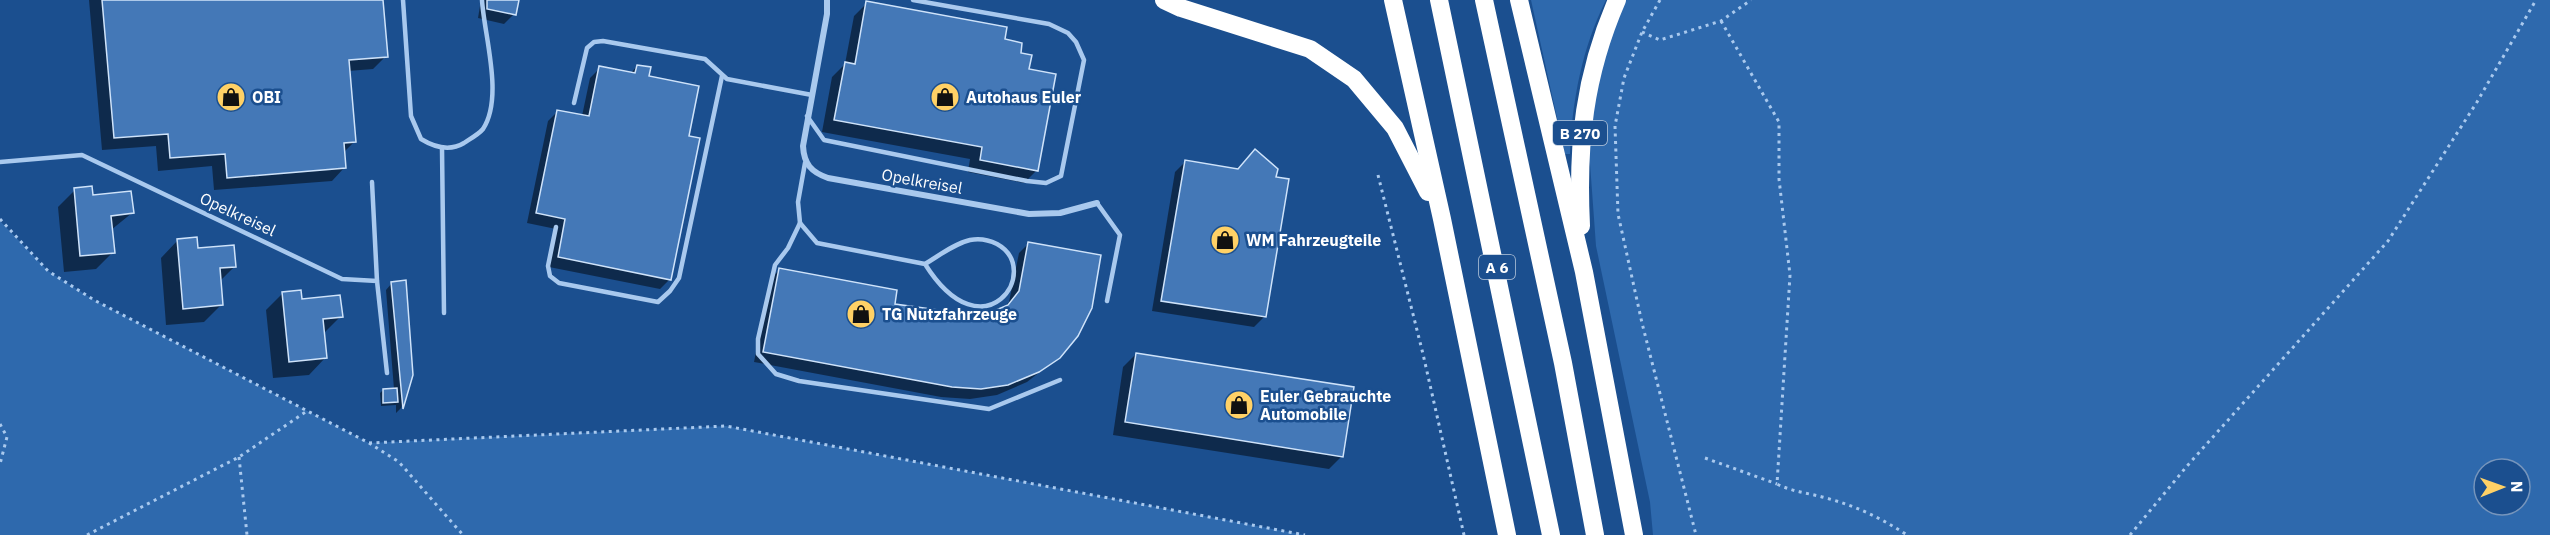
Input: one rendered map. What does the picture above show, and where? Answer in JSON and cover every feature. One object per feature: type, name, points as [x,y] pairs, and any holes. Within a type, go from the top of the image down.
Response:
[{"type":"highway","name":"A 6","points":[[1164,0],[1181,8],[1310,49],[1354,79],[1395,128],[1442,219]]},
{"type":"highway","name":"A 6","points":[[1393,0],[1442,219],[1507,535]]},
{"type":"highway","name":"A 6","points":[[1439,0],[1551,535]]},
{"type":"highway","name":"A 6","points":[[1484,0],[1560,352],[1595,535]]},
{"type":"highway","points":[[1519,0],[1584,272],[1634,535]]},
{"type":"highway","name":"B 270","points":[[1584,272],[1579,194],[1580,136],[1588,84],[1603,32],[1617,0]]},
{"type":"street","points":[[805,163],[803,146],[807,116],[827,14],[827,0]]},
{"type":"street","name":"Opelkreisel","points":[[805,163],[815,173],[828,178],[1029,214],[1060,213],[1097,203]]},
{"type":"lane","points":[[403,0],[411,116],[421,139],[442,148],[457,147],[483,129],[490,110],[492,68],[483,24],[482,0]]},
{"type":"lane","points":[[807,116],[824,140],[1027,181],[1046,183],[1061,176],[1084,60],[1076,42],[1068,33],[1049,24],[913,0]]},
{"type":"lane","points":[[574,103],[587,48],[594,42],[603,41],[705,60],[722,76],[812,95]]},
{"type":"lane","points":[[556,227],[548,266],[550,276],[559,283],[658,302],[679,278],[722,76]]},
{"type":"lane","points":[[442,148],[444,313]]},
{"type":"lane","name":"Opelkreisel","points":[[0,162],[82,155],[342,279],[377,281]]},
{"type":"lane","points":[[805,163],[798,202],[800,223],[788,248],[775,265],[758,339],[758,354],[776,374],[800,381],[989,409],[1060,380]]},
{"type":"lane","points":[[372,182],[377,281],[387,373]]},
{"type":"lane","name":"Opelkreisel","points":[[1097,203],[1120,235],[1107,301]]},
{"type":"lane","points":[[800,223],[817,243],[925,264],[953,247],[972,240],[989,240],[1004,248],[1011,257],[1014,271],[1010,289],[1001,300],[988,307],[971,306],[942,288],[925,264]]},
{"type":"path","points":[[1660,0],[1642,32],[1624,78],[1615,126],[1618,214],[1642,322],[1696,535]]},
{"type":"path","points":[[1642,32],[1660,39],[1721,21],[1751,0]]},
{"type":"path","points":[[2130,535],[2187,466],[2388,241],[2477,102],[2536,0]]},
{"type":"path","points":[[1721,21],[1779,122],[1779,179],[1790,275],[1777,484]]},
{"type":"path","points":[[1378,175],[1423,354],[1464,535]]},
{"type":"path","points":[[0,219],[48,271],[85,294],[369,443],[399,462],[463,535]]},
{"type":"path","points":[[87,535],[239,457],[307,411]]},
{"type":"path","points":[[0,424],[7,437],[0,464]]},
{"type":"path","points":[[369,443],[726,426],[1305,535]]},
{"type":"path","points":[[239,457],[248,535]]},
{"type":"path","points":[[1705,458],[1794,492],[1824,497],[1873,513],[1906,535]]},
{"type":"shaded area","points":[[1531,0],[1606,0],[1591,37],[1580,75],[1573,114],[1570,154],[1565,154]]},
{"type":"shaded area","points":[[1626,0],[2550,0],[2550,535],[1653,535],[1650,502],[1596,246],[1588,136],[1595,85],[1607,45]]},
{"type":"shaded area","points":[[0,221],[48,271],[94,300],[369,443],[726,426],[1305,535],[0,535]]},
{"type":"building","name":"OBI","points":[[102,0],[383,0],[388,57],[349,60],[356,142],[344,143],[346,168],[227,178],[225,154],[170,158],[168,134],[114,138]]},
{"type":"building","points":[[487,0],[519,0],[516,15],[487,9]]},
{"type":"building","name":"Autohaus Euler","points":[[866,1],[1007,27],[1005,39],[1022,43],[1021,53],[1032,55],[1029,69],[1056,74],[1038,171],[980,160],[982,147],[834,120],[845,62],[855,64]]},
{"type":"building","points":[[637,65],[651,67],[649,76],[699,86],[689,136],[700,138],[671,280],[558,257],[565,219],[536,213],[557,110],[589,116],[599,66],[635,73]]},
{"type":"building","name":"WM Fahrzeugteile","points":[[1255,149],[1278,169],[1276,177],[1289,179],[1266,317],[1161,301],[1185,160],[1238,169]]},
{"type":"building","points":[[92,186],[93,195],[131,191],[134,213],[111,216],[115,253],[80,256],[74,188]]},
{"type":"building","points":[[197,237],[198,248],[234,245],[236,267],[220,268],[223,305],[183,309],[177,239]]},
{"type":"building","name":"TG Nutzfahrzeuge","points":[[1028,242],[1101,255],[1092,308],[1078,336],[1060,358],[1039,372],[1008,385],[981,389],[952,387],[763,352],[779,268],[897,290],[895,304],[982,316],[1008,305],[1019,291]]},
{"type":"building","points":[[406,280],[413,375],[403,409],[391,282]]},
{"type":"building","points":[[301,290],[302,299],[340,295],[343,317],[323,319],[327,358],[289,362],[282,292]]},
{"type":"building","name":"Euler Gebrauchte Automobile","points":[[1136,353],[1354,387],[1343,457],[1125,422]]},
{"type":"building","points":[[397,388],[398,402],[383,403],[383,389]]},
{"type":"place","name":"OBI","points":[[231,97]]},
{"type":"place","name":"Autohaus Euler","points":[[945,97]]},
{"type":"place","name":"WM Fahrzeugteile","points":[[1225,240]]},
{"type":"place","name":"TG Nutzfahrzeuge","points":[[861,314]]},
{"type":"place","name":"Euler Gebrauchte Automobile","points":[[1239,405]]}]
